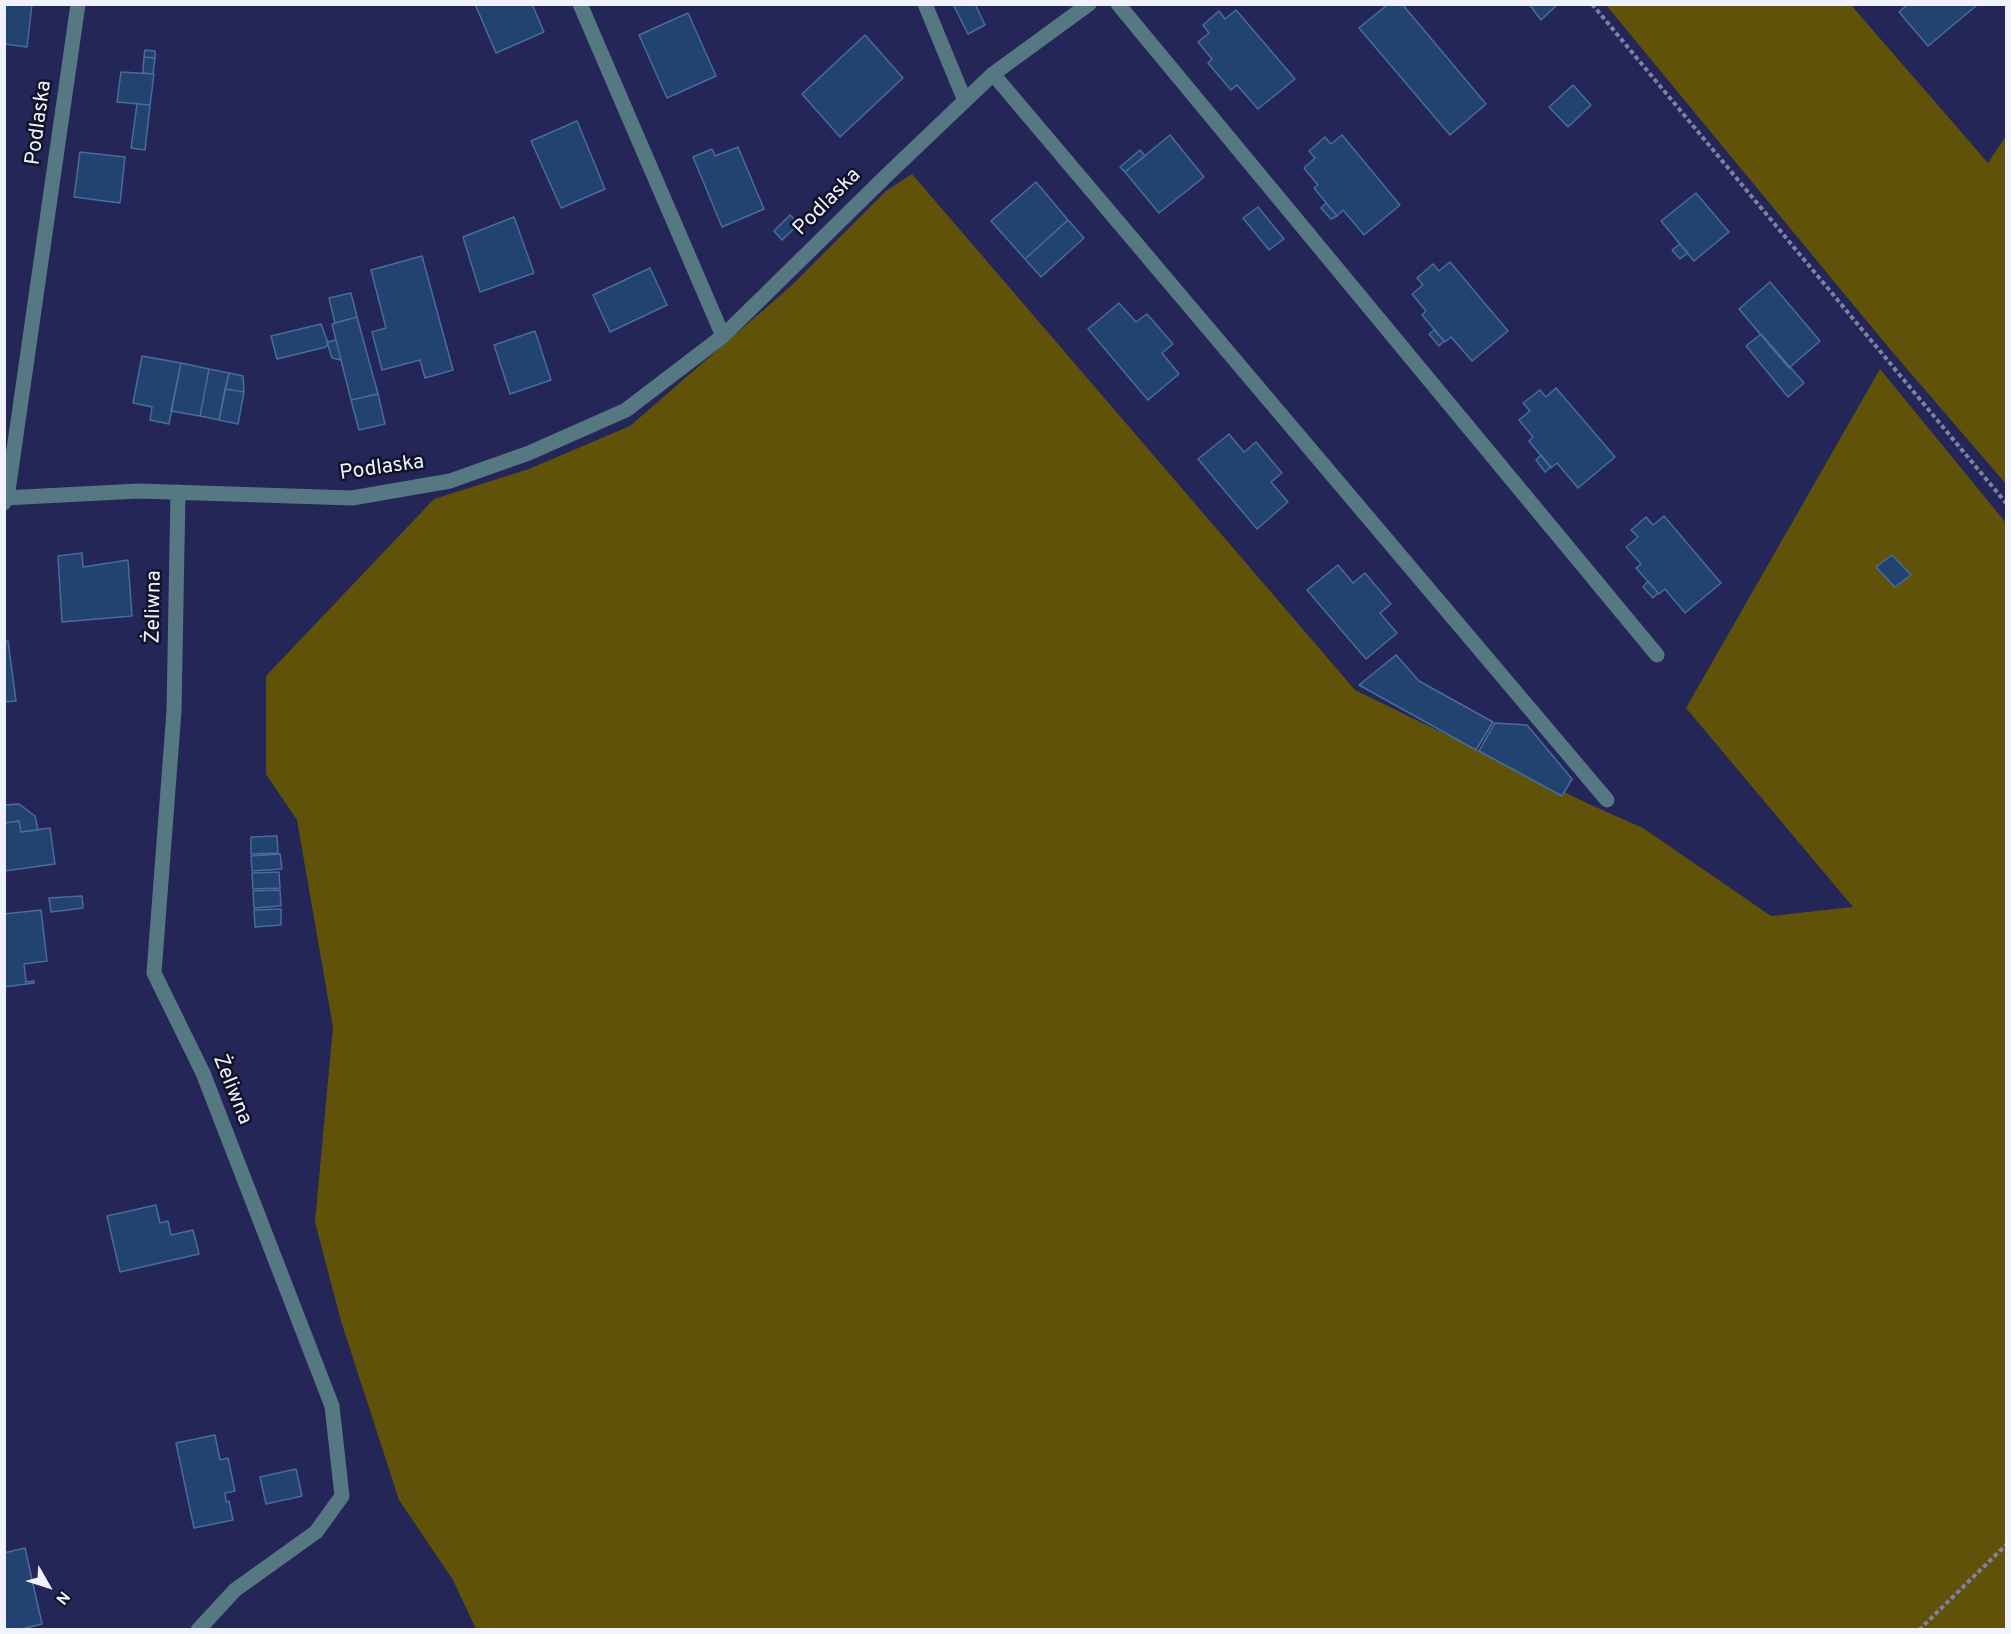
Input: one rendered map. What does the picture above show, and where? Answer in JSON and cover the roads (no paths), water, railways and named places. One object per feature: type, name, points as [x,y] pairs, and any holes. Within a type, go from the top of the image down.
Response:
[{"type":"street","name":"Podlaska","points":[[78,4],[5,500],[139,491],[352,498],[450,481],[530,453],[626,410],[723,336],[993,75],[1089,4]]},
{"type":"street","points":[[580,4],[723,336]]},
{"type":"street","points":[[925,4],[965,101]]},
{"type":"street","points":[[1118,4],[1657,655]]},
{"type":"street","points":[[993,75],[1607,800]]},
{"type":"street","name":"Żeliwna","points":[[178,492],[174,711],[154,973],[203,1074],[332,1406],[342,1496],[315,1532],[235,1590],[198,1629]]}]
